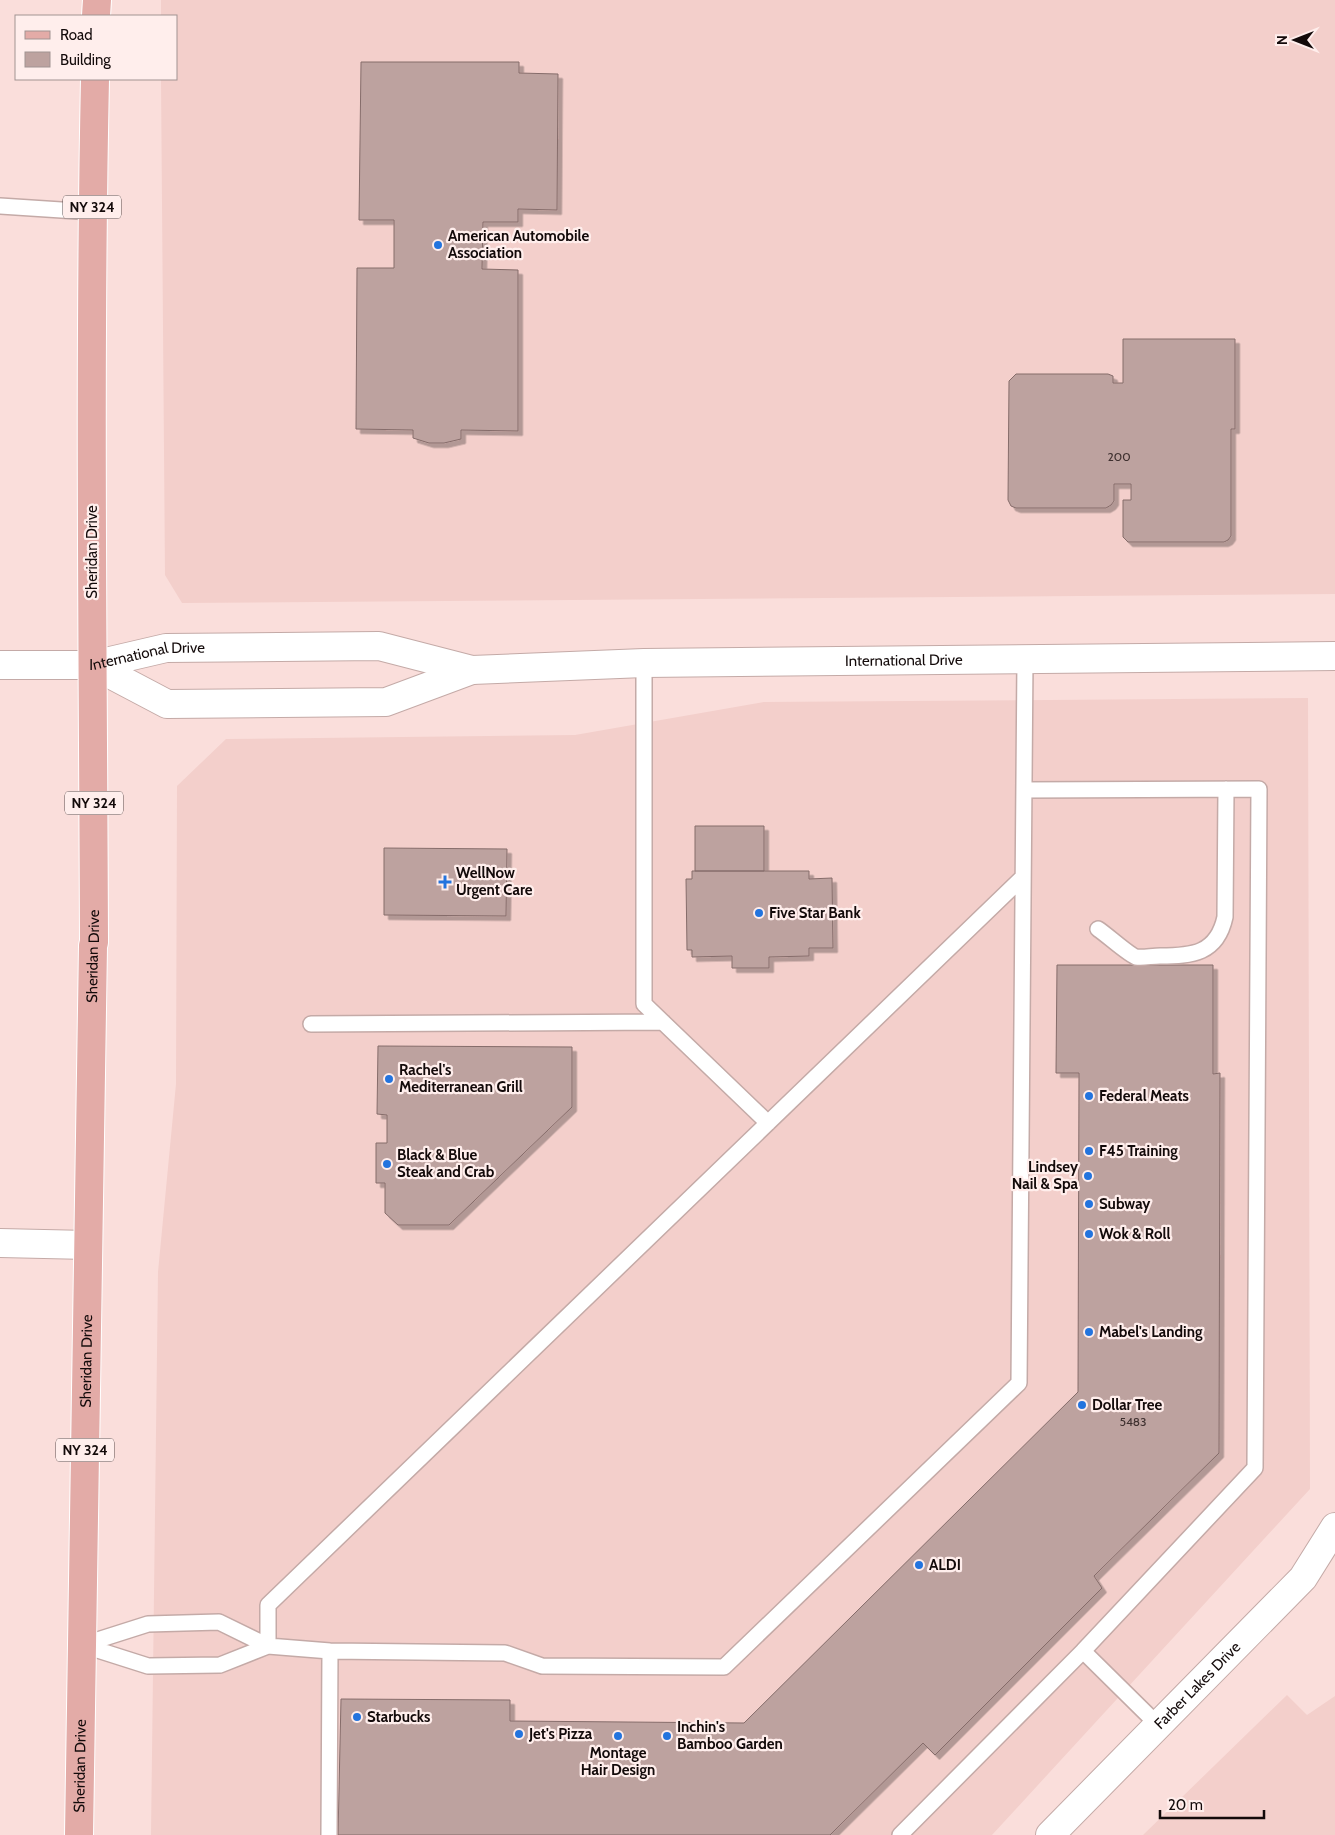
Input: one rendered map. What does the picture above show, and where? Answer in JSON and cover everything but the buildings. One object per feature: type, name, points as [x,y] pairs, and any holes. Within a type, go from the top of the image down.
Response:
[{"type":"main road","points":[[96,15],[97,0]]},
{"type":"main road","name":"Sheridan Drive","points":[[80,1835],[94,942],[92,212],[95,80]]},
{"type":"street","name":"International Drive","points":[[93,665],[166,648],[379,646],[472,670],[644,663],[1335,656]]},
{"type":"street","points":[[0,665],[93,665]]},
{"type":"street","name":"International Drive","points":[[93,665],[167,704],[386,702],[472,670]]},
{"type":"street","points":[[0,1244],[88,1244]]},
{"type":"street","name":"Farber Lakes Drive","points":[[1050,1835],[1303,1578],[1335,1527]]},
{"type":"lane","points":[[0,206],[92,212]]},
{"type":"lane","points":[[82,1646],[148,1624],[219,1622],[268,1646],[330,1651],[505,1653],[542,1666],[724,1667],[1019,1383],[1025,659]]},
{"type":"lane","points":[[644,663],[644,1004],[768,1123]]},
{"type":"lane","points":[[1098,929],[1135,956],[1190,955],[1205,949],[1216,941],[1223,928],[1225,916],[1226,789]]},
{"type":"lane","points":[[900,1835],[1083,1651],[1255,1468],[1259,789],[1024,790]]},
{"type":"lane","points":[[268,1646],[268,1605],[1023,877]]},
{"type":"lane","points":[[311,1024],[663,1022]]},
{"type":"lane","points":[[82,1646],[148,1666],[220,1665],[268,1646]]},
{"type":"lane","points":[[329,1835],[330,1651]]},
{"type":"lane","points":[[1083,1651],[1158,1725]]},
{"type":"shaded area","points":[[161,0],[1335,0],[1335,594],[182,603],[165,575],[161,80],[178,80],[178,15],[161,15]]},
{"type":"shaded area","points":[[1308,698],[1310,1489],[992,1835],[151,1835],[158,1272],[176,1084],[177,786],[226,739],[575,735],[764,702]]},
{"type":"shaded area","points":[[1287,1695],[1307,1715],[1335,1696],[1335,1835],[1143,1835]]},
{"type":"place","name":"American Automobile Association","points":[[438,245]]},
{"type":"place","name":"WellNow Urgent Care","points":[[445,882]]},
{"type":"place","name":"Five Star Bank","points":[[759,913]]},
{"type":"place","name":"Rachel's Mediterranean Grill","points":[[389,1079]]},
{"type":"place","name":"Federal Meats","points":[[1089,1096]]},
{"type":"place","name":"F45 Training","points":[[1089,1151]]},
{"type":"place","name":"Black & Blue Steak and Crab","points":[[387,1164]]},
{"type":"place","name":"Lindsey Nail & Spa","points":[[1088,1176]]},
{"type":"place","name":"Subway","points":[[1089,1204]]},
{"type":"place","name":"Wok & Roll","points":[[1089,1234]]},
{"type":"place","name":"Mabel's Landing","points":[[1089,1332]]},
{"type":"place","name":"Dollar Tree","points":[[1082,1405]]},
{"type":"place","name":"ALDI","points":[[919,1565]]},
{"type":"place","name":"Starbucks","points":[[357,1717]]},
{"type":"place","name":"Jet's Pizza","points":[[519,1734]]},
{"type":"place","name":"Montage Hair Design","points":[[618,1736]]},
{"type":"place","name":"Inchin's Bamboo Garden","points":[[667,1736]]}]
